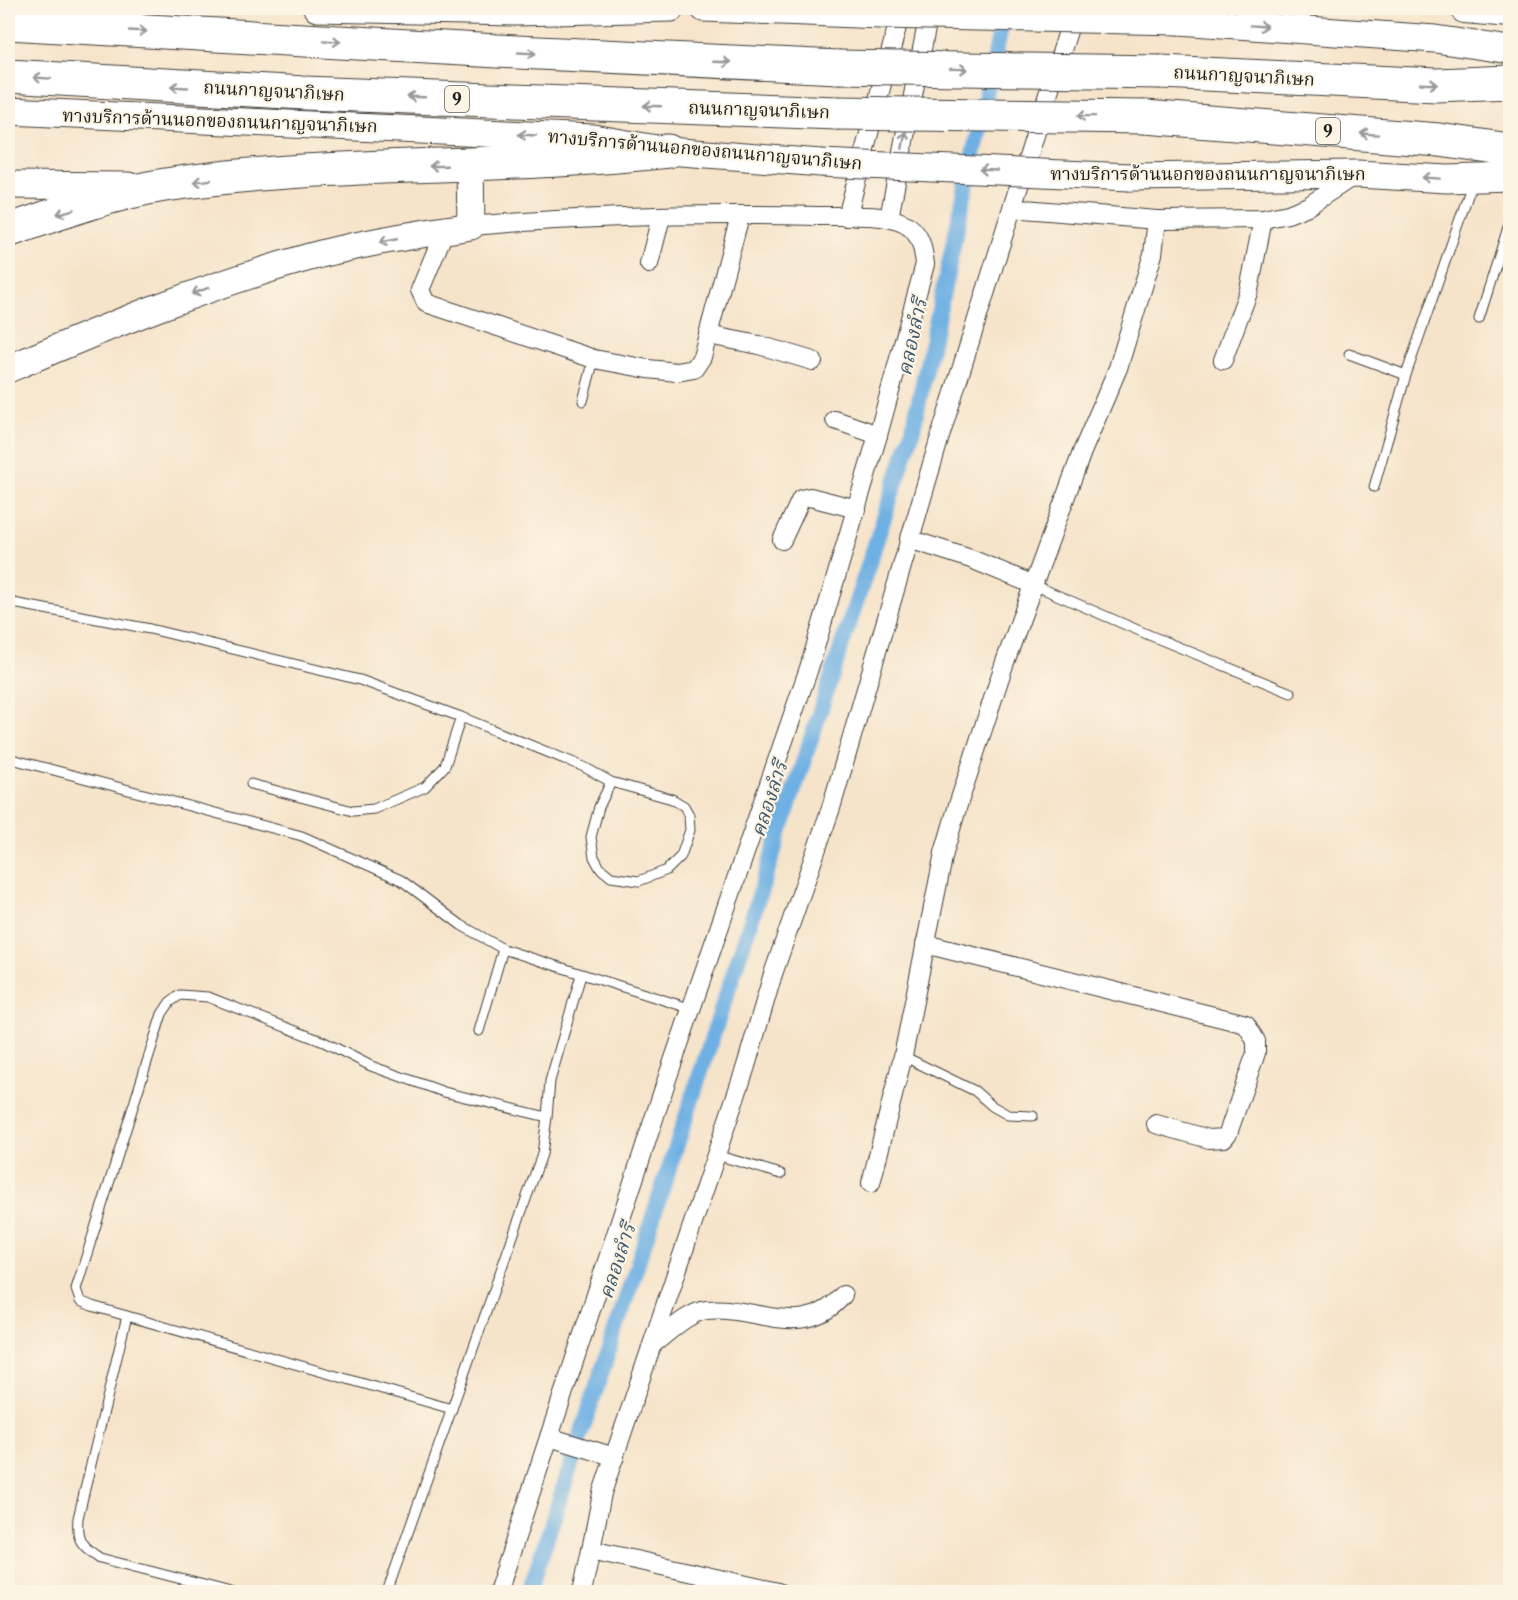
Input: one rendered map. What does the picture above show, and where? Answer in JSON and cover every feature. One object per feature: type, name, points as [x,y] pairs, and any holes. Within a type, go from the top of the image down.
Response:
[{"type":"highway","name":"ถนนกาญจนาภิเษก","points":[[8,23],[837,67],[1161,72],[1436,85],[1510,82]]},
{"type":"highway","name":"ถนนกาญจนาภิเษก","points":[[8,76],[304,93],[837,113],[1145,117],[1438,140],[1510,150]]},
{"type":"highway","points":[[8,231],[85,206],[162,186],[288,172],[603,158],[668,151]]},
{"type":"main road","points":[[317,8],[449,8],[516,12],[671,8]]},
{"type":"main road","points":[[704,8],[892,11],[1179,21],[1435,39],[1510,50]]},
{"type":"main road","points":[[1465,8],[1510,12]]},
{"type":"main road","name":"ทางบริการด้านนอกของถนนกาญจนาภิเษก","points":[[8,111],[593,138],[668,151],[821,163],[1130,177],[1357,174],[1447,179],[1510,177]]},
{"type":"main road","points":[[8,369],[160,306],[223,283],[308,257],[458,228],[470,165]]},
{"type":"main road","points":[[8,185],[162,186]]},
{"type":"street","points":[[889,218],[930,8]]},
{"type":"street","points":[[582,1593],[608,1454],[653,1344],[773,974],[831,808],[909,539],[1076,8]]},
{"type":"street","points":[[847,217],[892,11]]},
{"type":"street","points":[[1011,215],[1157,220],[1263,219],[1288,214],[1308,206],[1357,174]]},
{"type":"street","points":[[498,1593],[554,1438],[692,1009],[809,668],[879,435],[925,264],[919,237],[910,227],[889,218],[740,216],[562,218],[458,228],[420,291],[426,303],[594,359],[648,369],[688,371],[699,364],[740,216]]},
{"type":"street","points":[[648,264],[661,217]]},
{"type":"street","points":[[1223,360],[1249,291],[1263,219]]},
{"type":"street","points":[[871,1183],[903,1056],[925,944],[957,804],[1082,452],[1118,368],[1148,274],[1157,220]]},
{"type":"street","points":[[708,336],[759,345],[813,361]]},
{"type":"street","points":[[835,420],[879,435]]},
{"type":"street","points":[[782,540],[801,499],[810,497],[857,509]]},
{"type":"street","points":[[909,539],[972,559],[1034,585]]},
{"type":"street","points":[[925,944],[1246,1024],[1256,1041],[1256,1053],[1228,1133],[1224,1138],[1209,1139],[1156,1125]]},
{"type":"street","points":[[653,1344],[706,1310],[784,1320],[805,1318],[834,1306],[843,1295]]},
{"type":"street","points":[[554,1438],[608,1454]]},
{"type":"street","points":[[591,1550],[778,1593]]},
{"type":"lane","points":[[1374,487],[1406,375],[1474,177]]},
{"type":"lane","points":[[1479,319],[1510,221]]},
{"type":"lane","points":[[1349,354],[1406,375]]},
{"type":"lane","points":[[584,401],[594,359]]},
{"type":"lane","points":[[1034,585],[1291,693]]},
{"type":"lane","points":[[8,602],[150,629],[360,680],[584,766],[611,782],[662,795],[684,806],[689,815],[688,842],[676,864],[639,881],[610,877],[600,868],[594,857],[591,837],[599,807],[611,782]]},
{"type":"lane","points":[[251,784],[353,811],[374,808],[425,787],[439,773],[450,755],[461,717]]},
{"type":"lane","points":[[8,758],[302,836],[400,880],[461,925],[503,949],[692,1009]]},
{"type":"lane","points":[[478,1031],[503,949]]},
{"type":"lane","points":[[387,1593],[542,1154],[550,1081],[581,975]]},
{"type":"lane","points":[[452,1409],[80,1301],[76,1289],[159,1022],[170,1002],[180,995],[208,997],[324,1042],[371,1066],[444,1092],[546,1117]]},
{"type":"lane","points":[[903,1056],[975,1091],[992,1106],[1008,1115],[1033,1116]]},
{"type":"lane","points":[[716,1155],[781,1174]]},
{"type":"lane","points":[[127,1316],[78,1518],[77,1536],[83,1548],[100,1558],[231,1593]]},
{"type":"waterway","name":"คลองลำรี","points":[[529,1592],[912,433],[1005,9]]}]
